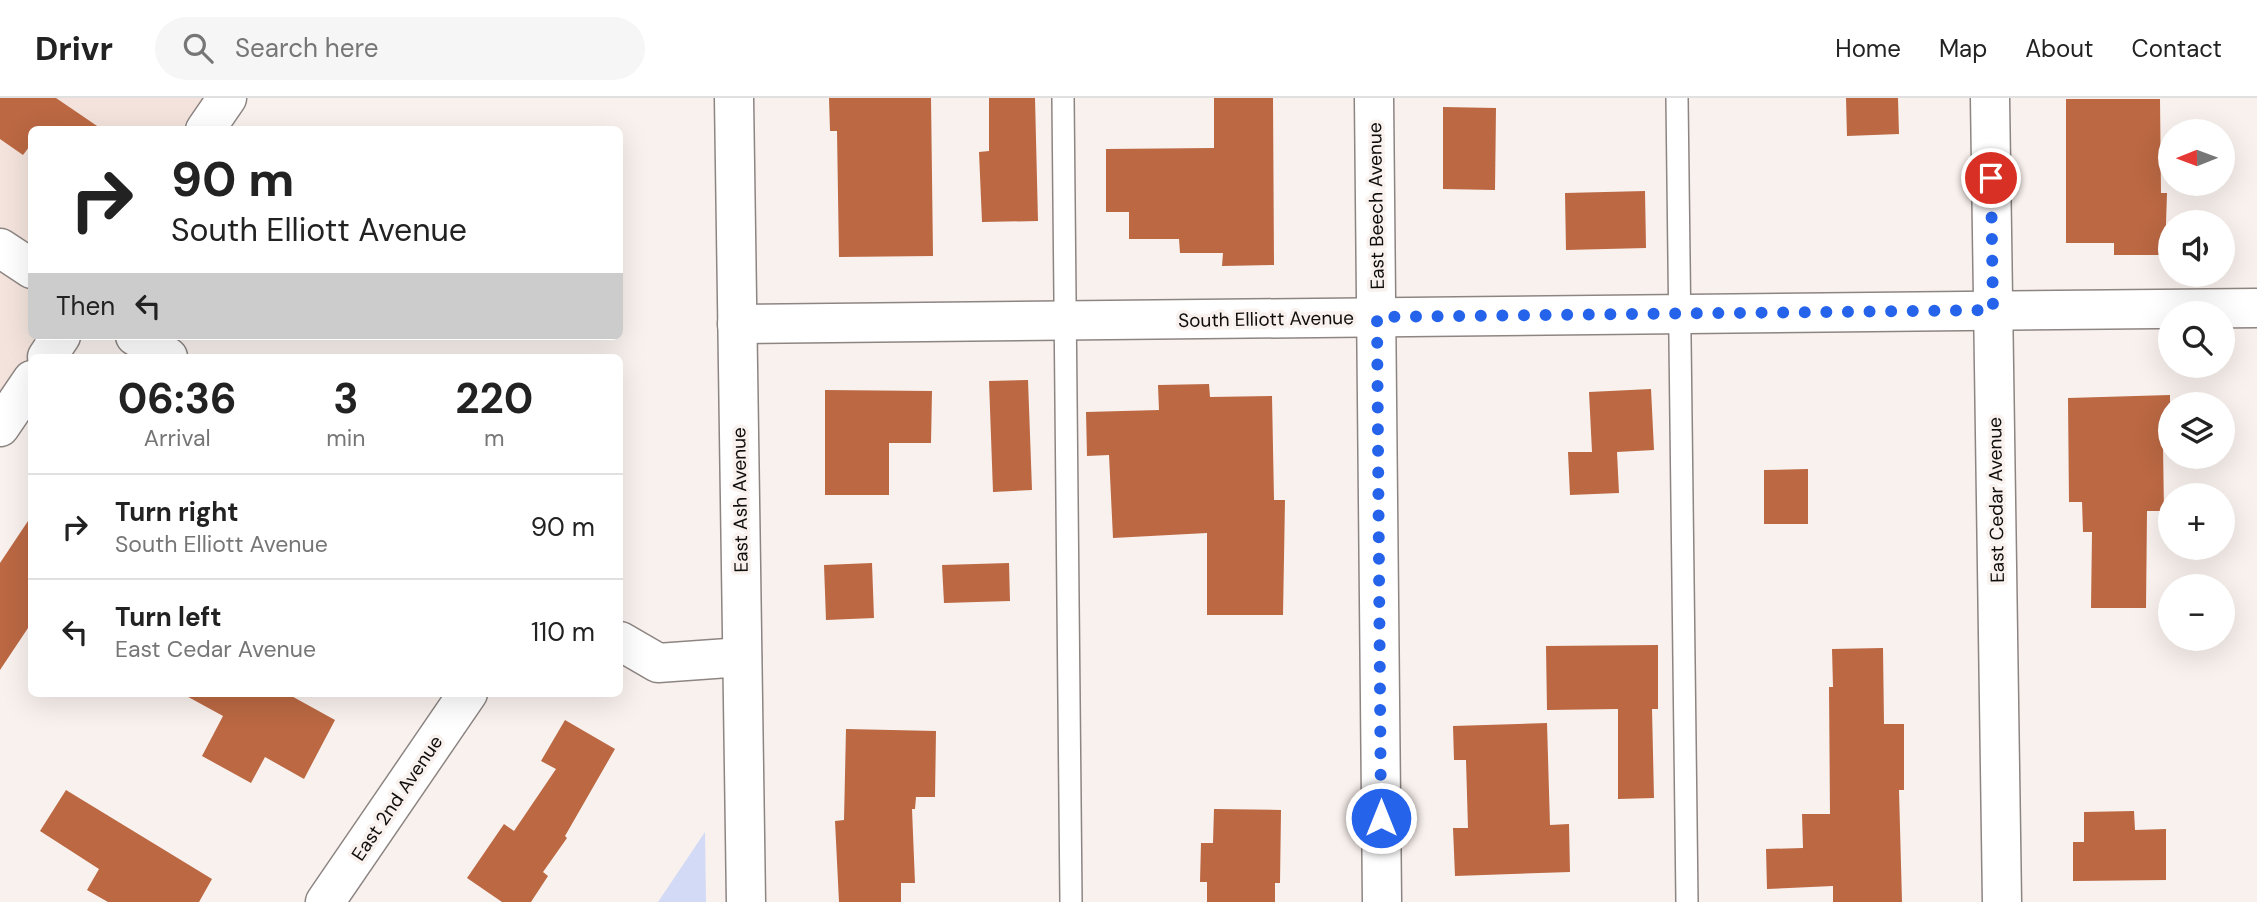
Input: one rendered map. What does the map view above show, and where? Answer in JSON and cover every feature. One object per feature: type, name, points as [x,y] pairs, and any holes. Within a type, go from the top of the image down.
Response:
[{"type":"street","points":[[208,126],[228,98]]},
{"type":"street","name":"East Ash Avenue","points":[[734,98],[746,902]]},
{"type":"street","name":"East Beech Avenue","points":[[1374,98],[1382,902]]},
{"type":"street","name":"East Cedar Avenue","points":[[1990,98],[2002,902]]},
{"type":"street","points":[[0,248],[28,266]]},
{"type":"street","name":"South Elliott Avenue","points":[[737,324],[2257,308]]},
{"type":"street","points":[[141,340],[163,354]]},
{"type":"street","points":[[0,427],[28,386]]},
{"type":"street","points":[[623,643],[658,663],[742,657]]},
{"type":"street","name":"East 2nd Avenue","points":[[325,902],[465,697]]},
{"type":"lane","points":[[1063,98],[1071,902]]},
{"type":"lane","points":[[1677,98],[1687,902]]},
{"type":"shaded area","points":[[0,98],[227,98],[207,126],[28,126],[28,340],[56,340],[46,354],[28,354],[28,380],[0,420]]},
{"type":"shaded area","points":[[705,832],[706,902],[658,902]]},
{"type":"building","points":[[0,98],[56,98],[97,126],[28,126],[28,148],[23,155],[0,139]]},
{"type":"building","points":[[829,98],[931,98],[933,256],[839,257],[837,131],[830,131]]},
{"type":"building","points":[[989,98],[1035,98],[1038,221],[982,222],[979,152],[989,151]]},
{"type":"building","points":[[1214,98],[1273,98],[1274,265],[1222,266],[1223,253],[1180,253],[1179,239],[1129,239],[1129,212],[1106,212],[1106,149],[1214,148]]},
{"type":"building","points":[[1846,98],[1898,98],[1899,134],[1847,136]]},
{"type":"building","points":[[2066,99],[2160,99],[2158,196],[2167,196],[2166,210],[2158,210],[2158,255],[2114,255],[2114,243],[2066,243]]},
{"type":"building","points":[[1443,107],[1496,108],[1495,190],[1443,189]]},
{"type":"building","points":[[1645,191],[1646,248],[1566,250],[1565,193]]},
{"type":"building","points":[[1028,380],[1032,490],[993,492],[989,381]]},
{"type":"building","points":[[1209,384],[1210,397],[1272,396],[1274,500],[1285,500],[1283,615],[1207,615],[1207,533],[1113,538],[1109,455],[1087,456],[1086,412],[1159,410],[1158,385]]},
{"type":"building","points":[[1651,389],[1654,450],[1617,452],[1619,493],[1570,495],[1568,452],[1592,452],[1589,392]]},
{"type":"building","points":[[825,390],[932,391],[931,443],[889,443],[889,495],[825,495]]},
{"type":"building","points":[[2158,395],[2158,469],[2163,469],[2164,483],[2158,483],[2158,511],[2147,511],[2146,608],[2091,608],[2092,532],[2083,532],[2082,502],[2069,502],[2068,398]]},
{"type":"building","points":[[1808,469],[1808,524],[1764,524],[1764,470]]},
{"type":"building","points":[[28,521],[28,628],[0,670],[0,563]]},
{"type":"building","points":[[872,563],[874,618],[826,620],[824,565]]},
{"type":"building","points":[[1009,563],[1010,601],[944,603],[942,565]]},
{"type":"building","points":[[1658,645],[1658,709],[1652,709],[1654,798],[1618,799],[1618,709],[1547,710],[1546,646]]},
{"type":"building","points":[[1883,648],[1884,724],[1904,724],[1904,790],[1899,790],[1902,902],[1833,902],[1833,886],[1767,889],[1766,849],[1803,848],[1802,814],[1830,814],[1829,687],[1833,687],[1832,649]]},
{"type":"building","points":[[188,697],[293,697],[335,720],[304,779],[265,757],[251,783],[202,756],[223,716]]},
{"type":"building","points":[[565,720],[615,749],[565,836],[567,838],[543,872],[548,876],[531,902],[502,902],[467,878],[504,824],[514,831],[556,769],[541,761]]},
{"type":"building","points":[[1547,723],[1550,825],[1569,824],[1570,872],[1455,876],[1453,828],[1468,828],[1466,760],[1454,760],[1453,726]]},
{"type":"building","points":[[846,729],[936,731],[935,797],[916,797],[915,809],[912,809],[915,883],[901,883],[901,902],[839,902],[835,821],[844,820]]},
{"type":"building","points":[[66,790],[212,879],[199,902],[108,902],[87,890],[99,869],[40,831]]},
{"type":"building","points":[[1214,809],[1281,810],[1280,883],[1275,883],[1275,902],[1207,902],[1207,882],[1200,882],[1201,843],[1213,843]]},
{"type":"building","points":[[2134,811],[2135,830],[2166,829],[2166,880],[2073,881],[2073,842],[2084,842],[2084,812]]},
{"type":"route","points":[[1381,818],[1377,317],[1993,310],[1991,178]]}]
